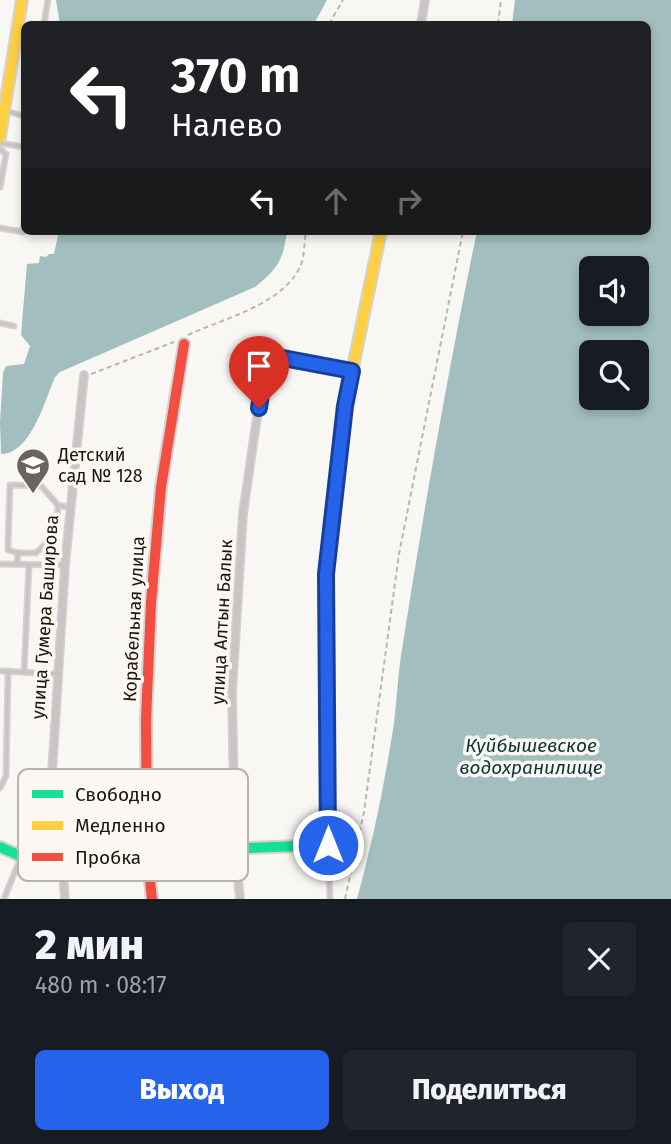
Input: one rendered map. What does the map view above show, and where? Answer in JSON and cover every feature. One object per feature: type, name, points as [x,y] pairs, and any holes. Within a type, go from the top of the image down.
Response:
[{"type":"street","points":[[0,137],[22,0]]},
{"type":"street","points":[[422,21],[425,0]]},
{"type":"street","points":[[248,848],[328,845],[326,574],[345,406],[380,235]]},
{"type":"street","name":"Корабельная улица","points":[[146,769],[151,603],[161,487],[184,344]]},
{"type":"street","name":"улица Алтын Балык","points":[[233,769],[232,692],[243,513],[267,352]]},
{"type":"street","name":"улица Гумера Баширова","points":[[52,769],[65,565],[84,375]]},
{"type":"street","points":[[0,847],[18,855]]},
{"type":"street","points":[[64,881],[65,899]]},
{"type":"street","name":"Корабельная улица","points":[[150,881],[152,899]]},
{"type":"street","name":"улица Алтын Балык","points":[[238,881],[240,899]]},
{"type":"lane","points":[[44,21],[48,0]]},
{"type":"lane","points":[[5,111],[21,115]]},
{"type":"lane","points":[[0,143],[21,146]]},
{"type":"lane","points":[[0,149],[6,155],[0,187]]},
{"type":"lane","points":[[0,228],[21,232]]},
{"type":"lane","points":[[0,323],[14,326]]},
{"type":"lane","points":[[267,352],[352,371]]},
{"type":"lane","points":[[58,505],[57,534],[36,553],[8,550],[10,485],[41,486],[58,505],[70,508]]},
{"type":"lane","points":[[17,564],[18,553]]},
{"type":"lane","points":[[0,564],[65,565]]},
{"type":"lane","points":[[24,672],[29,565]]},
{"type":"lane","points":[[0,671],[57,674]]},
{"type":"lane","points":[[0,788],[6,776],[8,671]]},
{"type":"lane","points":[[328,845],[330,899]]},
{"type":"lane","points":[[4,899],[18,864]]},
{"type":"path","points":[[331,21],[343,0]]},
{"type":"path","points":[[498,21],[501,0]]},
{"type":"path","points":[[84,375],[110,368],[264,304],[300,268],[305,235]]},
{"type":"path","points":[[345,899],[364,812],[399,554],[462,235]]},
{"type":"water","points":[[56,0],[327,0],[316,21],[60,21]]},
{"type":"water","name":"Куйбышевское водохранилище","points":[[515,0],[671,0],[671,899],[357,899],[387,767],[419,544],[476,235],[651,235],[651,21],[512,21]]},
{"type":"water","points":[[58,235],[286,235],[278,263],[255,287],[60,372],[55,377],[29,436],[12,452],[1,454],[3,373],[6,366],[24,364],[30,346],[21,335],[27,264],[39,263],[40,256],[54,254]]},
{"type":"traffic: fast","points":[[248,848],[328,845],[327,681]]},
{"type":"traffic: fast","points":[[0,847],[18,855]]},
{"type":"traffic: slow","points":[[0,137],[22,0]]},
{"type":"traffic: slow","points":[[327,681],[326,574],[345,406],[380,235]]},
{"type":"traffic: jam","points":[[146,769],[151,603],[161,487],[184,344]]},
{"type":"traffic: jam","points":[[150,881],[152,899]]},
{"type":"place","name":"Детский сад № 128","points":[[33,495]]},
{"type":"route","points":[[259,408],[267,355],[352,371],[345,406],[326,574],[328,845]]}]
